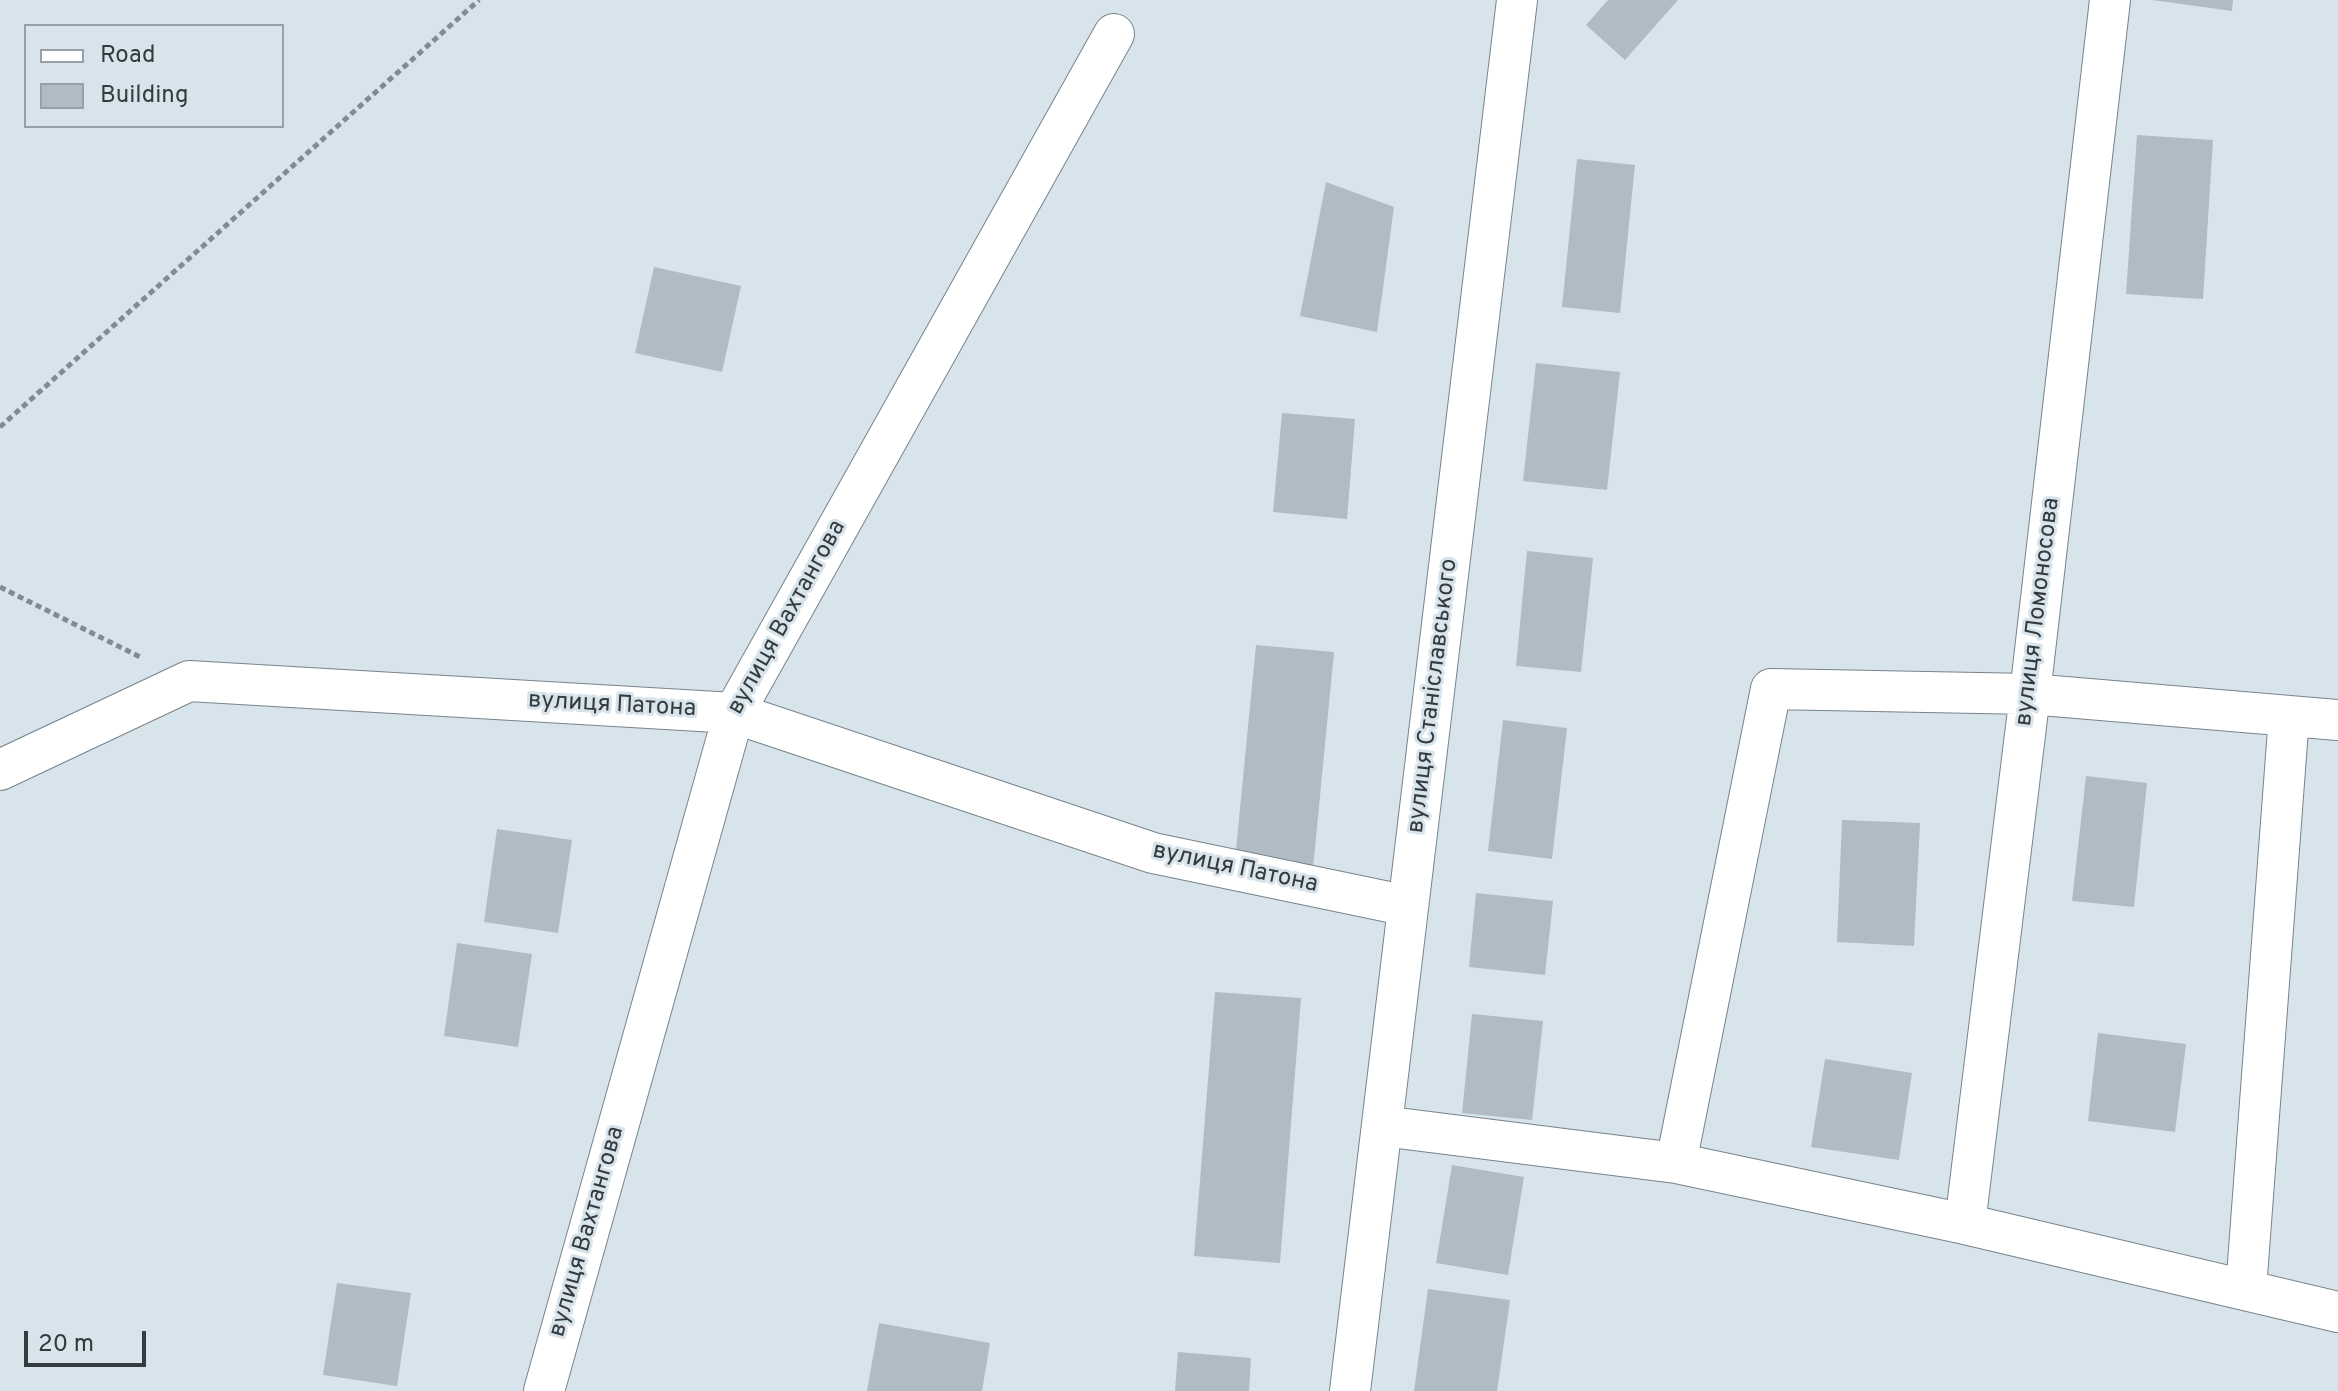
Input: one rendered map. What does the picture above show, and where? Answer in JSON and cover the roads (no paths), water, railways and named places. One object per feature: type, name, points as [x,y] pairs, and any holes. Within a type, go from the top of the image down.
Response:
[{"type":"street","name":"вулиця Станіславського","points":[[1350,1391],[1517,0]]},
{"type":"street","name":"вулиця Ломоносова","points":[[1965,1224],[2110,0]]},
{"type":"street","name":"вулиця Вахтангова","points":[[544,1391],[734,713],[1114,34]]},
{"type":"street","name":"вулиця Патона","points":[[0,770],[189,681],[734,713],[1153,853],[1408,906]]},
{"type":"street","points":[[1676,1163],[1771,689],[2030,694],[2338,720]]},
{"type":"street","points":[[2246,1289],[2289,716]]},
{"type":"street","points":[[1382,1126],[1676,1163],[1965,1224],[2338,1312]]}]
